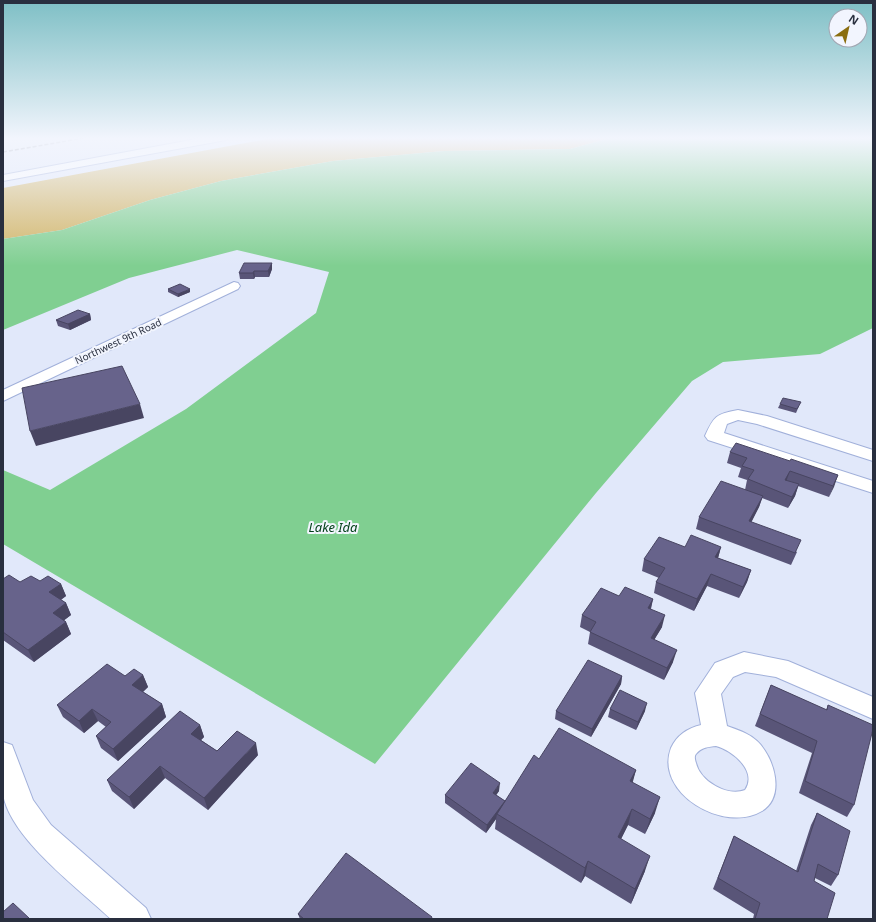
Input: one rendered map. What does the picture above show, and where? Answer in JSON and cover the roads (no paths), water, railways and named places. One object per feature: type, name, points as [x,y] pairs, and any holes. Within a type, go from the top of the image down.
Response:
[{"type":"street","name":"Northwest 9th Road","points":[[3,396],[234,286]]},
{"type":"street","points":[[873,456],[761,420],[738,415],[726,417],[720,421],[714,436],[873,487]]},
{"type":"street","points":[[716,734],[708,694],[724,670],[744,662],[779,668],[873,708]]},
{"type":"street","points":[[3,754],[22,808],[41,835],[135,919]]},
{"type":"water","name":"Lake Ida","points":[[873,180],[873,328],[820,354],[723,362],[692,381],[596,493],[375,764],[3,544],[3,470],[50,490],[186,409],[316,313],[329,272],[237,250],[129,278],[3,330],[3,239],[62,230],[150,200],[221,181]]}]
